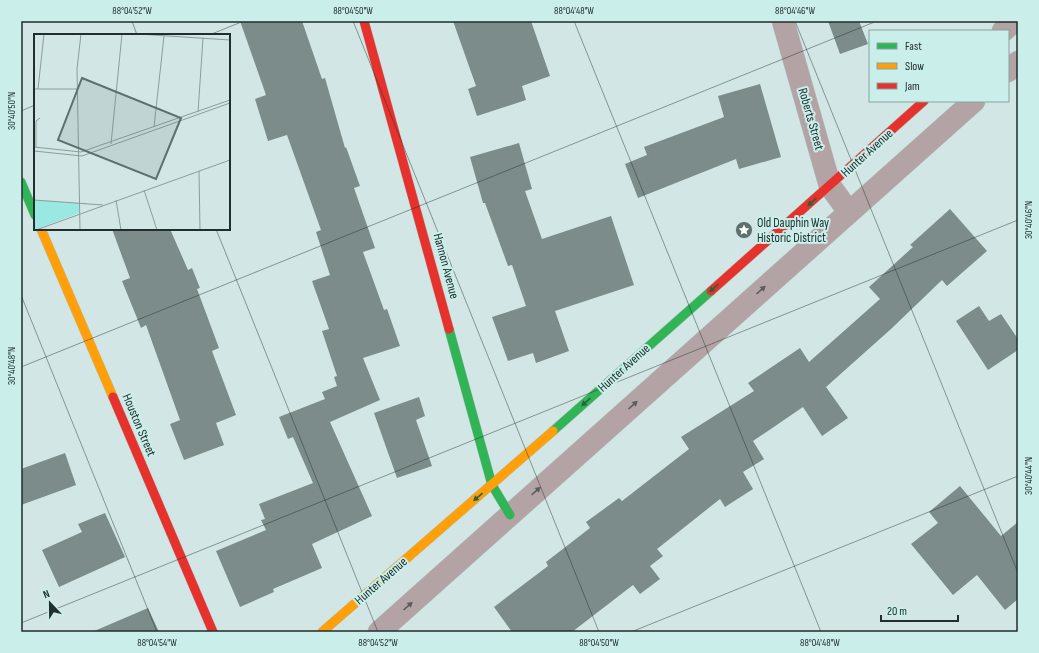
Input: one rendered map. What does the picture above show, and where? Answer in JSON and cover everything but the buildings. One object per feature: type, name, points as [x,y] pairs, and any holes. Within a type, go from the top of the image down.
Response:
[{"type":"street","name":"Hannon Avenue","points":[[364,21],[409,179],[492,485],[510,515]]},
{"type":"street","name":"Roberts Street","points":[[783,21],[830,186],[849,212]]},
{"type":"street","points":[[1004,30],[1014,21]]},
{"type":"street","points":[[1009,70],[1018,62]]},
{"type":"street","name":"Hunter Avenue","points":[[322,632],[492,485],[923,102]]},
{"type":"street","points":[[379,632],[973,102]]},
{"type":"street","points":[[21,182],[34,213]]},
{"type":"street","name":"Houston Street","points":[[41,230],[213,632]]},
{"type":"traffic: fast","points":[[21,182],[34,213]]},
{"type":"traffic: fast","points":[[553,431],[711,291]]},
{"type":"traffic: fast","points":[[449,329],[492,485],[510,515]]},
{"type":"traffic: slow","points":[[41,230],[113,397]]},
{"type":"traffic: slow","points":[[322,632],[553,431]]},
{"type":"traffic: jam","points":[[364,21],[449,329]]},
{"type":"traffic: jam","points":[[711,291],[923,102]]},
{"type":"traffic: jam","points":[[113,397],[213,632]]},
{"type":"place","name":"Old Dauphin Way Historic District","points":[[744,230]]}]
